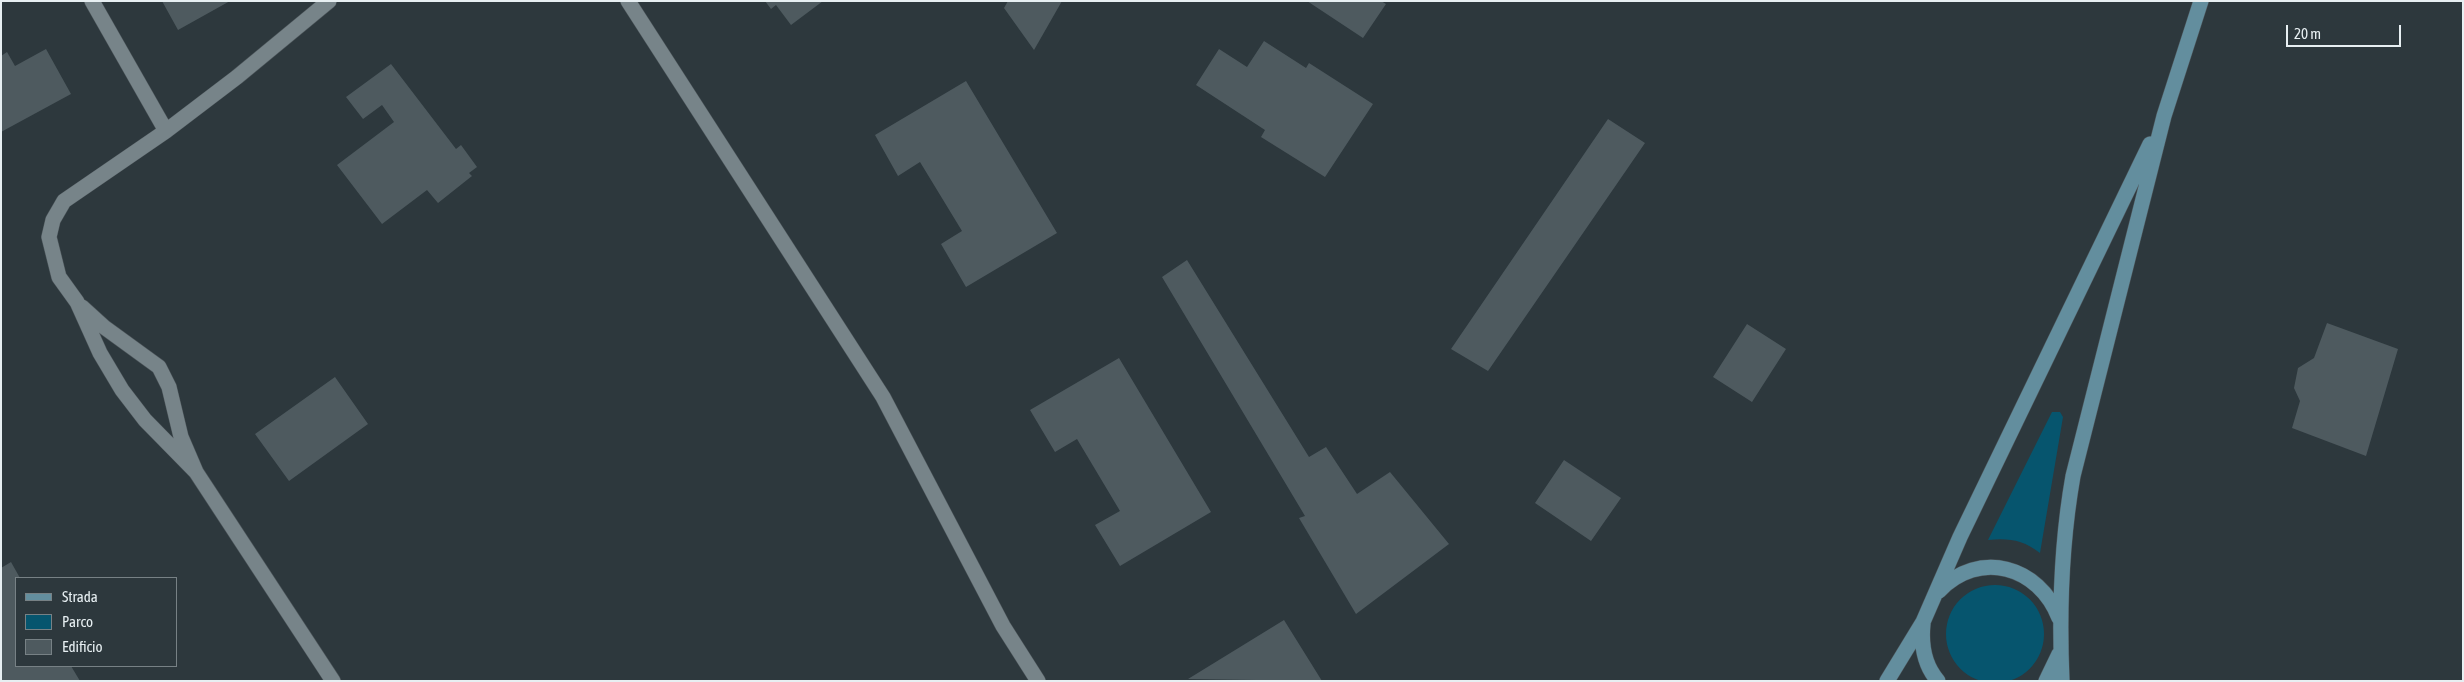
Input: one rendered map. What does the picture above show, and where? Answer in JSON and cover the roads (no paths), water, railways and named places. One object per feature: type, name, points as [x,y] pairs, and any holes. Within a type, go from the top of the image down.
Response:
[{"type":"main road","points":[[2062,681],[2059,619],[2065,520],[2073,476],[2164,116],[2201,1]]},
{"type":"main road","points":[[1887,681],[1923,622],[1960,537],[2164,116]]},
{"type":"main road","points":[[1936,594],[1947,583],[1967,572],[1990,567],[2006,568],[2021,573],[2034,581],[2054,605],[2059,619]]},
{"type":"main road","points":[[1923,622],[1922,641],[1926,659],[1938,681]]},
{"type":"main road","points":[[2046,681],[2056,665],[2061,650]]},
{"type":"lane","points":[[92,1],[166,131]]},
{"type":"lane","points":[[329,1],[237,77],[166,131],[64,201],[53,220],[49,237],[59,277],[77,302],[104,327],[159,367],[169,387],[181,437],[196,472],[332,681]]},
{"type":"lane","points":[[628,1],[883,397],[1003,626],[1038,681]]},
{"type":"lane","points":[[77,302],[100,353],[122,390],[145,420],[196,472]]}]
